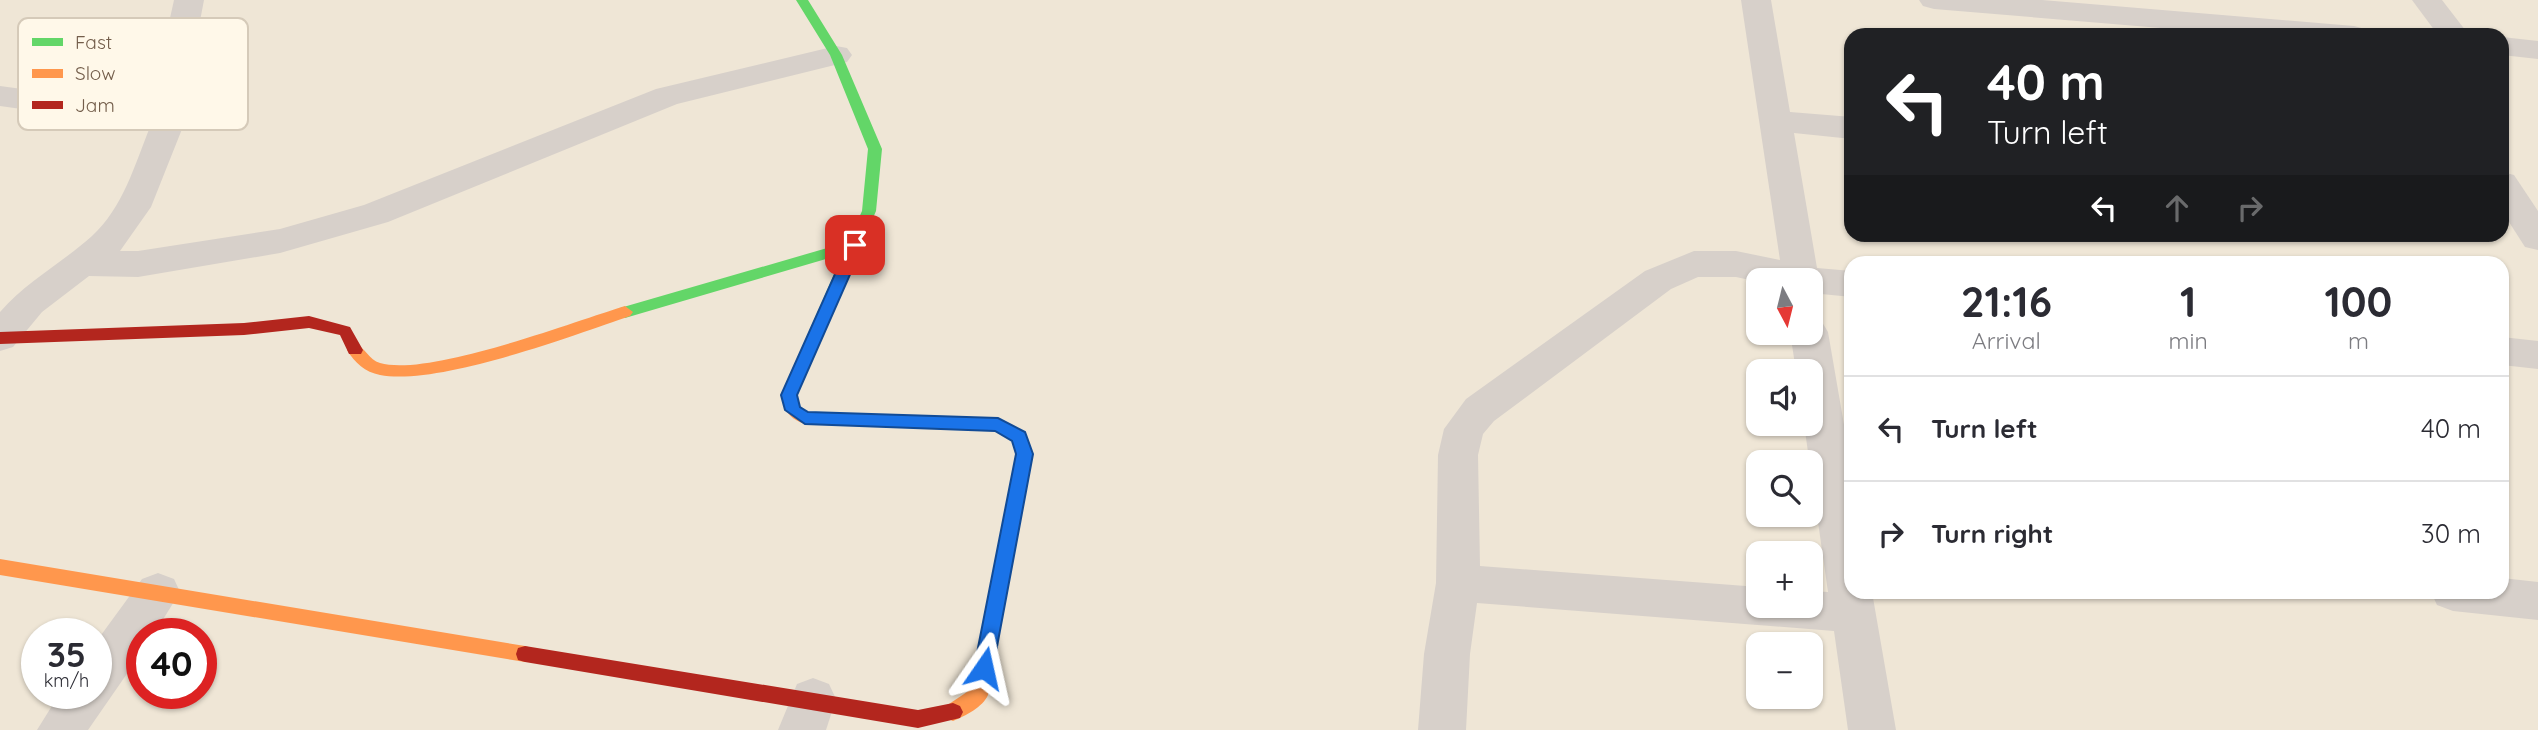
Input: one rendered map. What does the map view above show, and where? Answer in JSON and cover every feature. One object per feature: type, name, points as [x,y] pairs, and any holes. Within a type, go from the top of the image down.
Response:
[{"type":"street","points":[[0,567],[158,592],[807,715],[942,718],[979,695],[1024,454],[1019,437],[998,425],[805,418],[793,410],[789,395],[869,211],[875,149],[836,55],[802,0]]},
{"type":"street","points":[[1756,0],[1804,268]]},
{"type":"street","points":[[1934,0],[2039,5],[2280,28]]},
{"type":"street","points":[[2427,0],[2449,28]]},
{"type":"street","points":[[2509,48],[2538,50]]},
{"type":"street","points":[[81,263],[138,264],[280,241],[376,214],[667,96],[836,55]]},
{"type":"street","points":[[0,96],[18,98]]},
{"type":"street","points":[[1776,121],[1844,127]]},
{"type":"street","points":[[166,130],[134,207],[106,244],[81,263],[14,302],[0,337],[244,329],[309,322],[345,331],[360,359],[381,370],[419,370],[569,332],[649,303],[855,245]]},
{"type":"street","points":[[2513,188],[2538,238]]},
{"type":"street","points":[[1442,730],[1447,654],[1458,583],[1458,455],[1464,429],[1480,410],[1658,280],[1694,264],[1736,264],[1754,268]]},
{"type":"street","points":[[1824,282],[1844,283]]},
{"type":"street","points":[[1811,345],[1844,516]]},
{"type":"street","points":[[2509,352],[2538,355]]},
{"type":"street","points":[[1458,583],[1853,613]]},
{"type":"street","points":[[112,657],[158,592]]},
{"type":"street","points":[[2509,598],[2538,601]]},
{"type":"street","points":[[1852,599],[1871,730]]},
{"type":"street","points":[[61,730],[76,709]]},
{"type":"shaded area","points":[[0,0],[2538,0],[2538,730],[0,730]]},
{"type":"traffic: fast","points":[[791,402],[789,395],[869,211],[875,149],[836,55],[802,0]]},
{"type":"traffic: fast","points":[[625,312],[855,245]]},
{"type":"traffic: slow","points":[[355,350],[365,362],[379,369],[399,371],[427,368],[500,351],[625,312]]},
{"type":"traffic: slow","points":[[791,402],[793,410],[805,418],[998,425],[1019,437],[1024,454],[979,695],[953,712]]},
{"type":"traffic: slow","points":[[0,567],[525,654]]},
{"type":"traffic: jam","points":[[0,338],[244,329],[309,322],[345,331],[355,350]]},
{"type":"traffic: jam","points":[[525,654],[918,719],[953,712]]},
{"type":"route","points":[[855,245],[789,395],[793,410],[805,418],[998,425],[1019,437],[1024,454],[984,668]]}]
